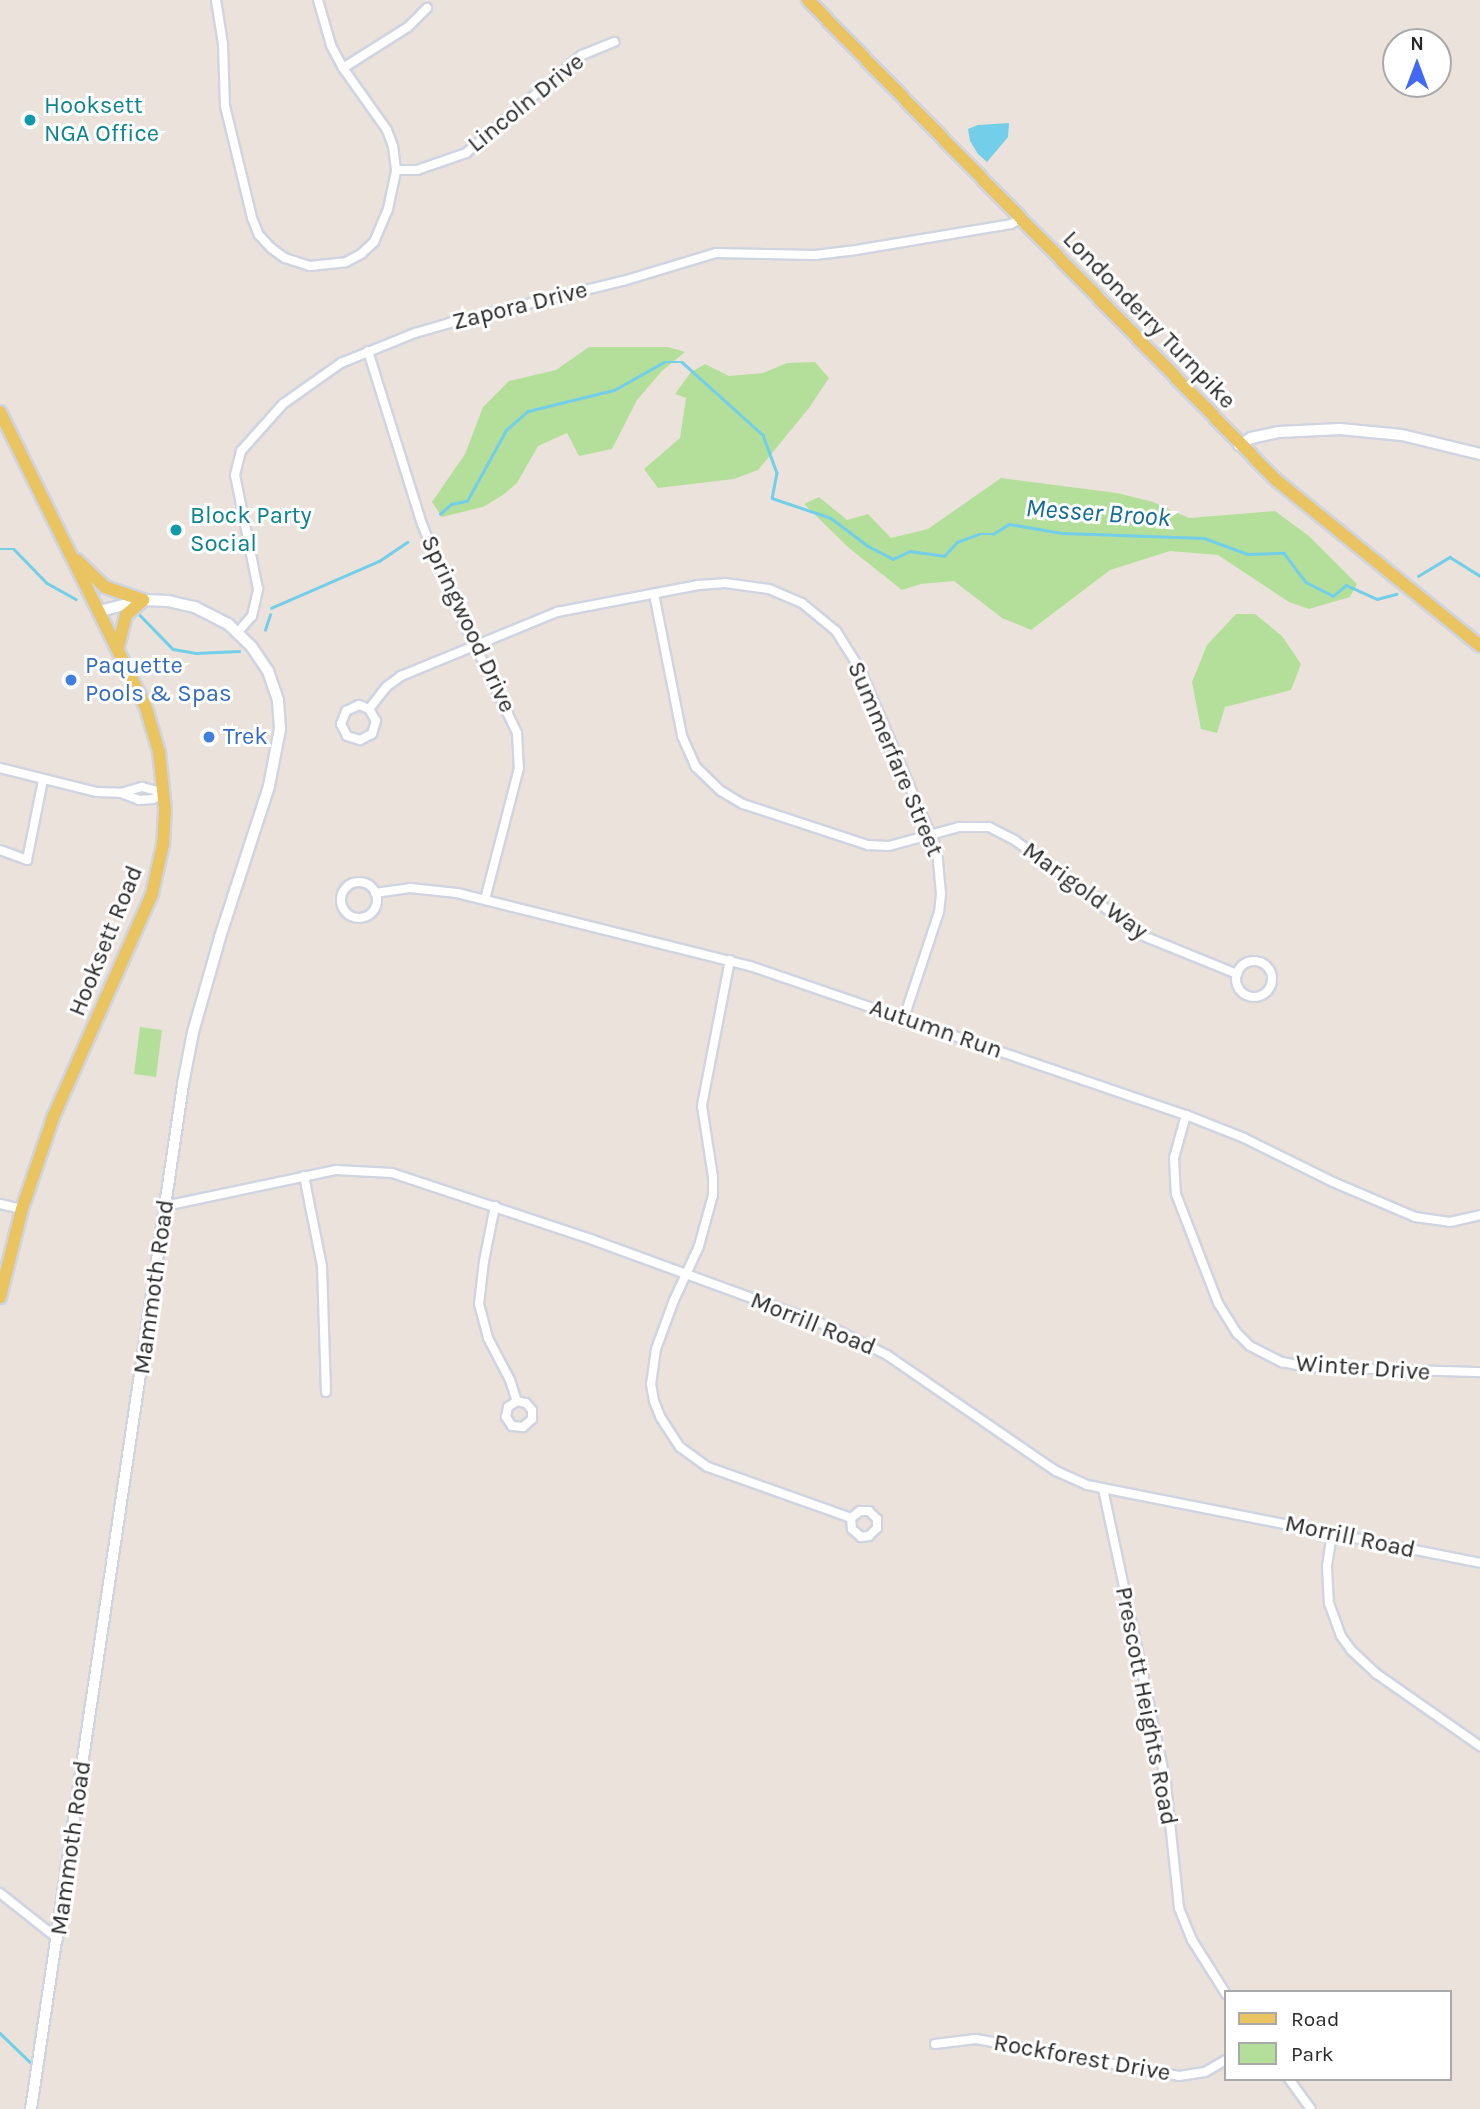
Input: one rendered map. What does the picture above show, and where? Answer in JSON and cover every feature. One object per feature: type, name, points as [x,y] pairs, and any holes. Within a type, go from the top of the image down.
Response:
[{"type":"main road","name":"Londonderry Turnpike","points":[[808,0],[1239,445],[1297,500],[1480,646]]},
{"type":"main road","name":"Hooksett Road","points":[[0,412],[118,647],[152,725],[165,793],[163,844],[152,894],[54,1115],[22,1209],[0,1297]]},
{"type":"main road","points":[[1239,445],[1251,438],[1279,432],[1340,429],[1402,435],[1480,454]]},
{"type":"main road","points":[[71,555],[105,587],[144,600]]},
{"type":"main road","points":[[118,647],[126,615],[144,600]]},
{"type":"main road","name":"Mammoth Road","points":[[31,2109],[193,1032],[279,745],[280,714],[274,685],[261,660],[238,632],[194,607],[144,600],[100,611]]},
{"type":"street","points":[[216,0],[223,44],[225,106],[252,218],[259,234],[271,248],[285,258],[310,266],[345,262],[361,254],[374,242],[382,226],[396,170],[393,146],[387,130],[343,68],[331,46],[318,0]]},
{"type":"street","points":[[343,68],[408,27],[427,8]]},
{"type":"street","name":"Lincoln Drive","points":[[396,170],[429,167],[466,153],[582,55],[614,42]]},
{"type":"street","name":"Zapora Drive","points":[[238,632],[252,616],[258,589],[236,475],[242,451],[283,404],[341,363],[449,323],[623,281],[716,253],[815,255],[850,251],[1011,224],[1022,218]]},
{"type":"street","name":"Springwood Drive","points":[[368,351],[422,524],[510,716],[520,750],[514,794],[485,900]]},
{"type":"street","name":"Summerfare Street","points":[[369,709],[386,687],[401,676],[557,612],[698,585],[743,584],[794,599],[816,613],[847,645],[860,669],[932,836],[940,867],[939,912],[904,1018]]},
{"type":"street","name":"Marigold Way","points":[[654,594],[682,736],[696,767],[712,784],[743,803],[856,842],[889,846],[974,826],[1000,832],[1141,935],[1237,974]]},
{"type":"street","points":[[355,706],[369,709],[376,721],[372,734],[360,740],[347,736],[341,724],[344,713],[355,706]]},
{"type":"street","points":[[0,768],[89,791],[121,793],[139,800],[153,799],[165,793]]},
{"type":"street","points":[[0,850],[27,860],[43,780]]},
{"type":"street","points":[[121,793],[142,787],[165,793]]},
{"type":"street","name":"Autumn Run","points":[[353,883],[368,884],[375,893],[374,908],[363,917],[351,916],[341,905],[344,890],[353,883]]},
{"type":"street","name":"Autumn Run","points":[[375,893],[402,888],[430,889],[730,960],[1186,1115],[1244,1138],[1415,1217],[1450,1222],[1480,1215]]},
{"type":"street","points":[[730,960],[702,1107],[713,1177],[713,1195],[708,1221],[661,1332],[652,1367],[654,1401],[680,1447],[708,1467],[852,1518]]},
{"type":"street","name":"Marigold Way","points":[[1258,961],[1271,972],[1272,984],[1260,997],[1248,997],[1238,989],[1237,974],[1246,962],[1258,961]]},
{"type":"street","name":"Winter Drive","points":[[1186,1115],[1174,1158],[1176,1194],[1218,1303],[1237,1333],[1250,1346],[1282,1362],[1308,1367],[1480,1373]]},
{"type":"street","name":"Morrill Road","points":[[165,1206],[225,1196],[304,1175],[352,1169],[389,1172],[495,1206],[831,1327],[863,1342],[1072,1479],[1103,1489],[1480,1563]]},
{"type":"street","points":[[304,1175],[322,1266],[326,1392]]},
{"type":"street","points":[[0,1204],[22,1209]]},
{"type":"street","points":[[495,1206],[479,1304],[488,1338],[510,1380],[517,1401]]},
{"type":"street","name":"Prescott Heights Road","points":[[1103,1489],[1166,1784],[1179,1908],[1192,1940],[1224,1991]]},
{"type":"street","points":[[1332,1534],[1327,1567],[1329,1603],[1341,1636],[1351,1650],[1377,1674],[1480,1746]]},
{"type":"street","points":[[0,1893],[58,1939]]},
{"type":"street","name":"Rockforest Drive","points":[[935,2044],[976,2039],[1179,2076],[1205,2072],[1224,2061]]},
{"type":"street","points":[[1290,2081],[1311,2109]]},
{"type":"green space","points":[[589,347],[668,347],[685,352],[662,371],[637,400],[612,449],[579,456],[567,433],[538,446],[517,483],[503,495],[483,507],[442,517],[432,502],[465,454],[483,407],[509,381],[556,370]]},
{"type":"green space","points":[[815,362],[829,378],[809,408],[758,470],[734,479],[658,488],[644,469],[680,438],[686,398],[675,394],[691,372],[705,364],[729,376],[763,373],[787,363]]},
{"type":"green space","points":[[1001,478],[1117,493],[1153,502],[1189,518],[1275,511],[1309,536],[1357,584],[1350,597],[1309,609],[1289,602],[1218,555],[1170,551],[1110,570],[1031,630],[1002,618],[954,581],[921,584],[902,590],[849,548],[804,504],[819,497],[847,520],[868,514],[891,538],[928,529]]},
{"type":"green space","points":[[1236,614],[1255,614],[1282,636],[1301,664],[1291,690],[1225,707],[1217,733],[1201,729],[1192,682],[1207,645]]},
{"type":"green space","points":[[140,1027],[162,1030],[156,1077],[134,1074]]},
{"type":"water","points":[[1009,123],[1008,137],[987,162],[970,141],[968,129],[978,125]]},
{"type":"waterway","name":"Messer Brook","points":[[440,514],[451,504],[467,501],[506,430],[528,411],[614,390],[664,362],[682,362],[763,435],[777,473],[772,498],[831,518],[868,546],[893,559],[910,551],[944,556],[957,542],[979,534],[993,534],[1009,524],[1063,533],[1204,538],[1248,554],[1284,553],[1306,582],[1333,596],[1346,585],[1377,599],[1396,594]]},
{"type":"waterway","name":"Messer Brook","points":[[271,608],[379,561],[407,542]]},
{"type":"waterway","name":"Messer Brook","points":[[0,549],[14,549],[47,583],[76,599]]},
{"type":"waterway","name":"Messer Brook","points":[[1418,576],[1450,557],[1480,576]]},
{"type":"waterway","name":"Messer Brook","points":[[138,613],[173,649],[196,653],[239,651]]},
{"type":"waterway","name":"Messer Brook","points":[[265,630],[270,615]]},
{"type":"waterway","points":[[0,2033],[30,2062]]},
{"type":"place","name":"Hooksett NGA Office","points":[[30,120]]},
{"type":"place","name":"Block Party Social","points":[[176,530]]},
{"type":"place","name":"Paquette Pools & Spas","points":[[71,680]]},
{"type":"place","name":"Trek","points":[[209,737]]}]
